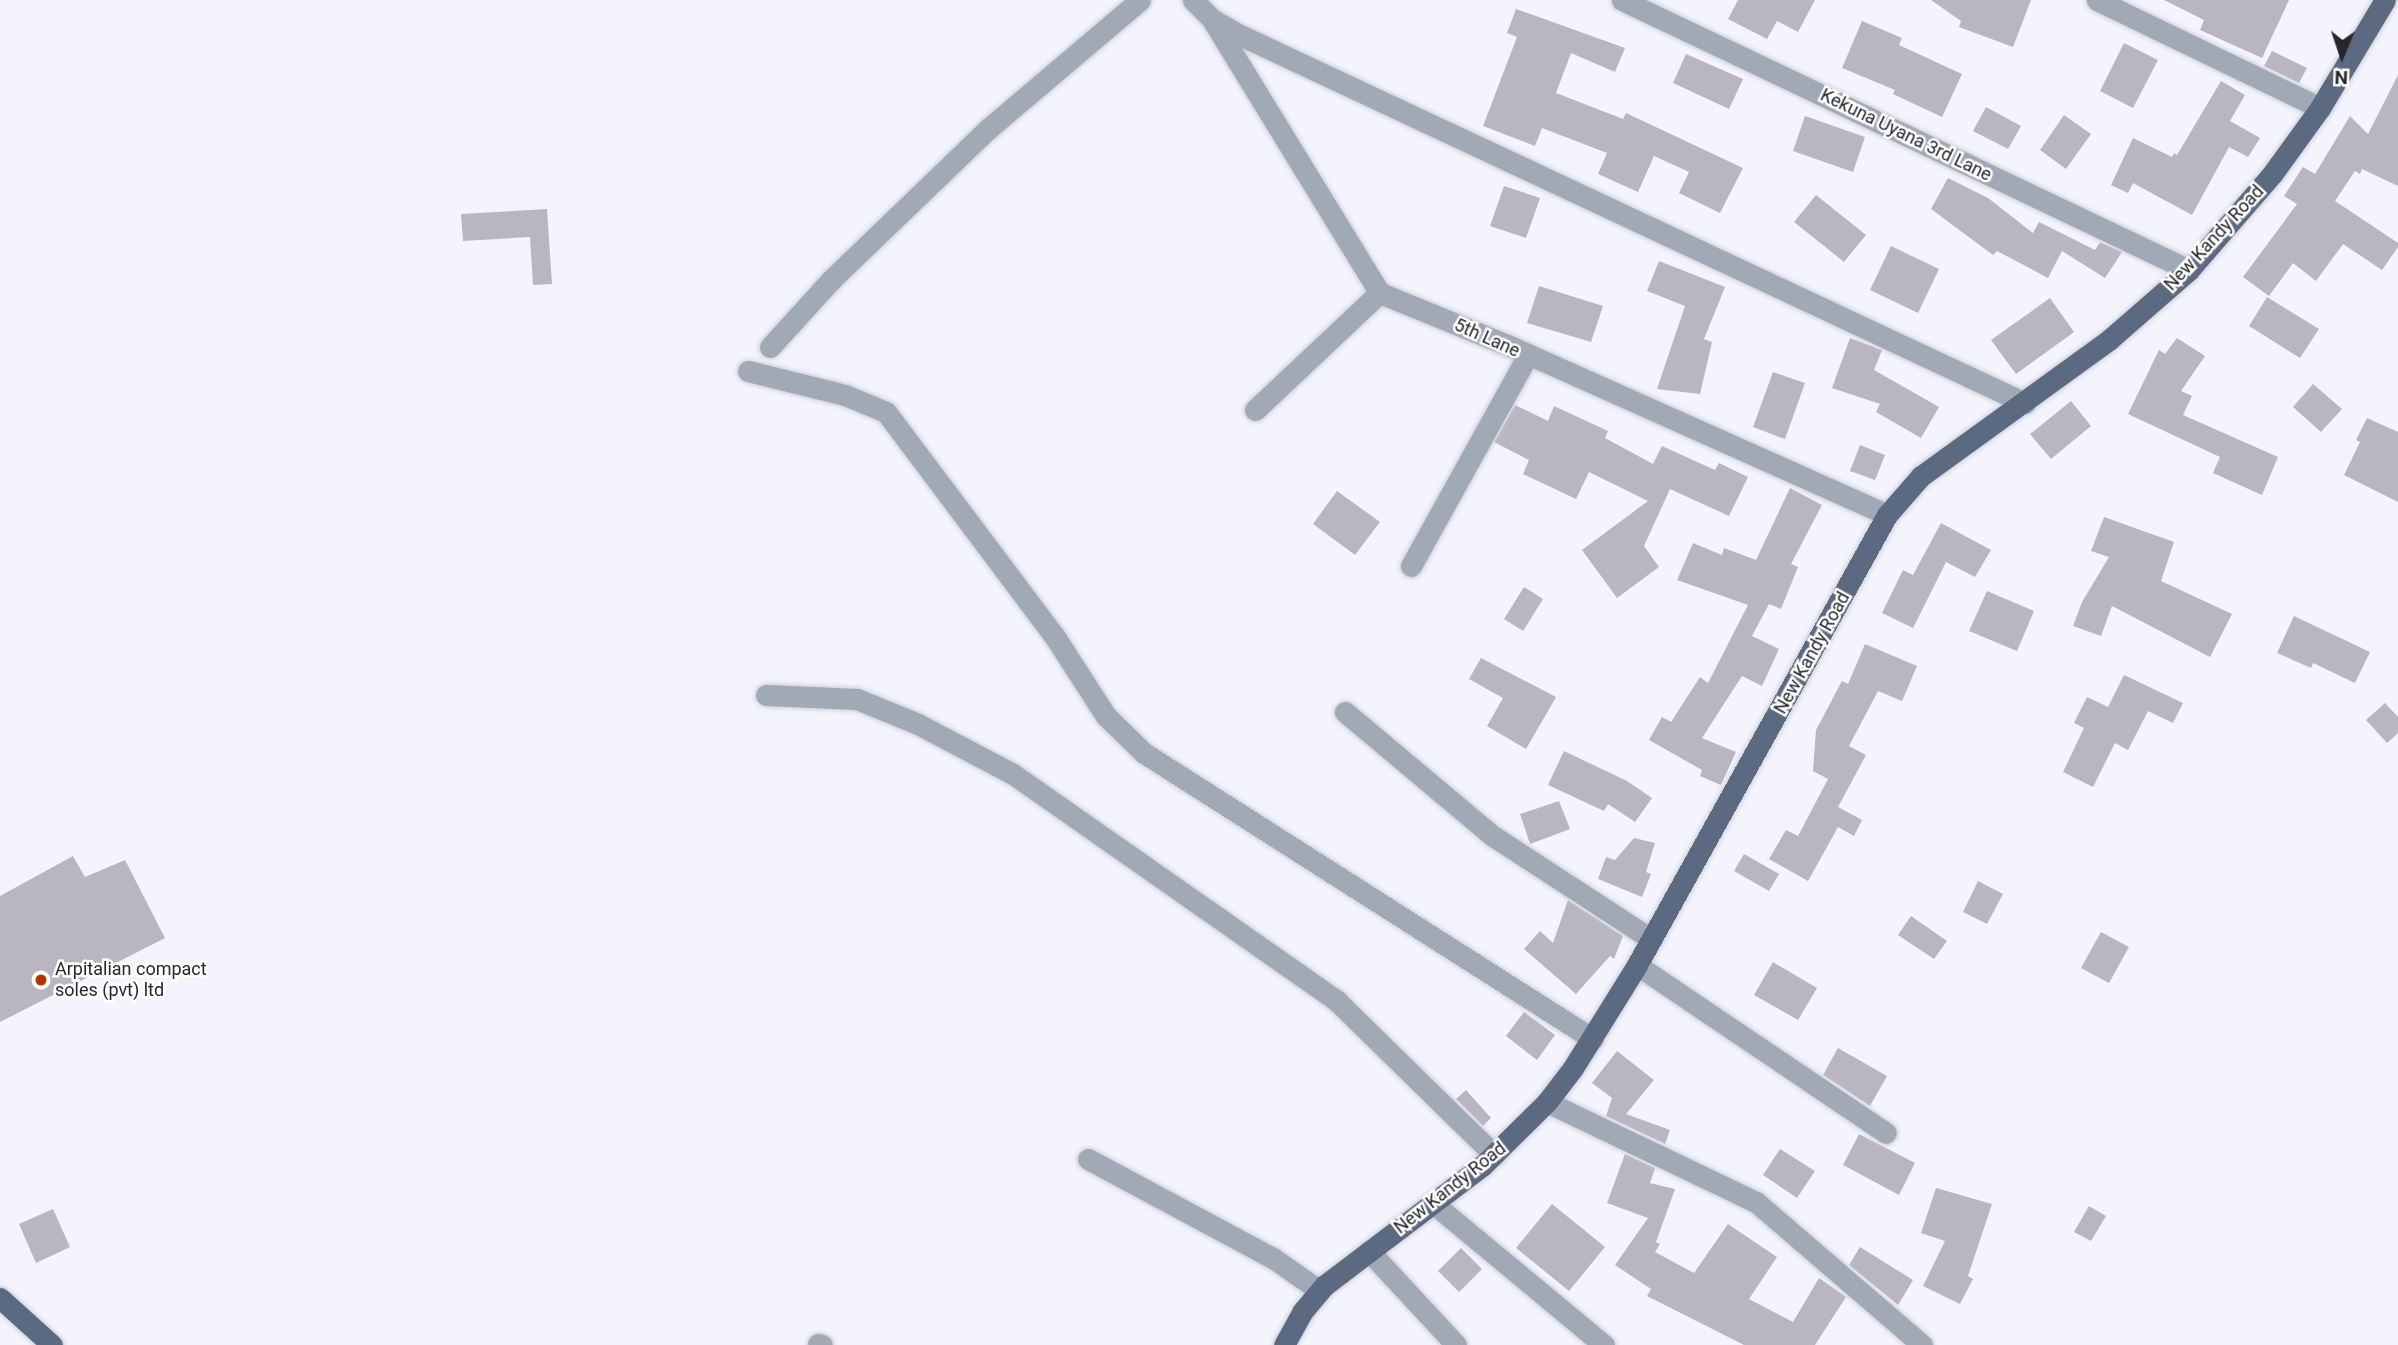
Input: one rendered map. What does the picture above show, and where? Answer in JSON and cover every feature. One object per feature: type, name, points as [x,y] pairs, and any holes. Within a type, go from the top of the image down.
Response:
[{"type":"main road","name":"New Kandy Road","points":[[1284,1345],[1302,1312],[1320,1291],[1494,1155],[1547,1102],[1593,1040],[1887,516],[1921,476],[1957,447],[2025,403],[2110,340],[2189,270],[2273,173],[2320,108],[2385,0]]},
{"type":"main road","points":[[0,1298],[52,1345]]},
{"type":"street","points":[[769,347],[831,280],[988,129],[1140,0]]},
{"type":"street","points":[[1193,0],[1212,19],[1244,76],[1380,292],[1255,410]]},
{"type":"street","name":"Kekuna Uyana 3rd Lane","points":[[1622,0],[2189,270]]},
{"type":"street","points":[[2096,0],[2320,108]]},
{"type":"street","points":[[1212,19],[2025,403]]},
{"type":"street","name":"5th Lane","points":[[1380,292],[1528,355],[1887,516]]},
{"type":"street","points":[[1411,566],[1528,355]]},
{"type":"street","points":[[748,371],[845,395],[886,412],[1047,627],[1107,716],[1144,753],[1593,1040]]},
{"type":"street","points":[[766,695],[857,699],[918,723],[1013,774],[1338,1001],[1494,1155]]},
{"type":"street","points":[[1345,712],[1493,836],[1651,939]]},
{"type":"street","points":[[1637,965],[1886,1133]]},
{"type":"street","points":[[1547,1102],[1756,1202],[1922,1345]]},
{"type":"street","points":[[1088,1159],[1273,1258],[1320,1291]]},
{"type":"street","points":[[1434,1204],[1604,1345]]},
{"type":"street","points":[[1369,1251],[1456,1345]]},
{"type":"building","points":[[1738,0],[1815,0],[1798,32],[1777,21],[1767,39],[1728,19]]},
{"type":"building","points":[[1931,0],[2031,0],[2013,47],[1959,27],[1961,21]]},
{"type":"building","points":[[2164,0],[2289,0],[2262,58],[2200,30],[2204,20]]},
{"type":"building","points":[[1516,9],[1625,48],[1615,72],[1571,53],[1556,93],[1623,119],[1626,113],[1743,168],[1720,213],[1679,193],[1689,172],[1654,156],[1638,192],[1598,174],[1607,153],[1542,128],[1535,146],[1483,126],[1517,37],[1507,33]]},
{"type":"building","points":[[1862,21],[1902,38],[1899,45],[1962,74],[1942,117],[1893,94],[1895,90],[1842,68]]},
{"type":"building","points":[[2124,43],[2158,60],[2133,108],[2100,91]]},
{"type":"building","points":[[2272,51],[2307,68],[2299,83],[2264,66]]},
{"type":"building","points":[[1686,54],[1743,79],[1729,109],[1673,83]]},
{"type":"building","points":[[2398,75],[2398,186],[2362,169],[2360,174],[2355,171],[2335,201],[2398,243],[2398,247],[2382,270],[2343,244],[2316,281],[2293,263],[2269,296],[2243,277],[2297,204],[2284,196],[2303,167],[2315,174],[2350,116],[2368,134]]},
{"type":"building","points":[[2221,81],[2245,95],[2230,121],[2260,138],[2248,157],[2229,147],[2192,215],[2133,183],[2128,193],[2111,185],[2133,138],[2172,157],[2174,153],[2177,155]]},
{"type":"building","points":[[1986,107],[2021,126],[2008,149],[1973,131]]},
{"type":"building","points":[[2064,115],[2091,134],[2066,169],[2040,150]]},
{"type":"building","points":[[1805,116],[1865,137],[1853,172],[1793,151]]},
{"type":"building","points":[[1948,178],[1988,198],[2033,233],[2039,222],[2095,250],[2100,242],[2122,252],[2105,278],[2062,251],[2048,278],[1997,251],[1993,255],[1931,209]]},
{"type":"building","points":[[1504,186],[1540,198],[1526,238],[1490,226]]},
{"type":"building","points":[[1816,195],[1866,235],[1844,262],[1794,222]]},
{"type":"building","points":[[547,209],[552,284],[533,285],[530,237],[463,241],[461,214]]},
{"type":"building","points":[[1891,246],[1939,269],[1918,313],[1870,290]]},
{"type":"building","points":[[1659,261],[1725,287],[1704,339],[1712,342],[1700,394],[1657,389],[1685,306],[1647,291]]},
{"type":"building","points":[[1539,286],[1603,306],[1591,342],[1527,323]]},
{"type":"building","points":[[2267,297],[2319,329],[2300,358],[2249,326]]},
{"type":"building","points":[[2050,298],[2074,332],[2016,374],[1991,340]]},
{"type":"building","points":[[1850,338],[1882,350],[1874,370],[1939,407],[1921,438],[1876,412],[1880,404],[1832,388]]},
{"type":"building","points":[[2177,338],[2205,356],[2181,391],[2192,396],[2183,415],[2278,457],[2262,495],[2213,473],[2220,457],[2128,414],[2159,350],[2165,354]]},
{"type":"building","points":[[1773,372],[1805,383],[1785,439],[1753,427]]},
{"type":"building","points":[[2313,384],[2342,409],[2321,432],[2293,407]]},
{"type":"building","points":[[2071,401],[2091,426],[2051,459],[2030,434]]},
{"type":"building","points":[[1515,405],[1548,421],[1554,406],[1608,431],[1605,438],[1653,464],[1662,446],[1715,470],[1719,463],[1748,477],[1729,516],[1670,489],[1644,546],[1659,567],[1617,598],[1582,550],[1648,501],[1589,472],[1576,499],[1523,474],[1529,460],[1494,442]]},
{"type":"building","points":[[2367,418],[2398,432],[2398,502],[2344,475],[2360,442],[2356,440]]},
{"type":"building","points":[[1860,445],[1885,455],[1875,480],[1850,471]]},
{"type":"building","points":[[1790,488],[1822,505],[1791,564],[1798,567],[1781,609],[1769,604],[1752,636],[1779,649],[1762,686],[1742,676],[1702,738],[1736,752],[1721,785],[1700,776],[1702,770],[1649,740],[1662,717],[1671,722],[1700,677],[1708,683],[1748,605],[1677,580],[1693,543],[1722,555],[1724,548],[1756,560]]},
{"type":"building","points":[[1337,491],[1380,522],[1355,555],[1313,524]]},
{"type":"building","points":[[2104,517],[2174,542],[2161,581],[2232,614],[2210,657],[2112,606],[2101,636],[2073,626],[2082,602],[2109,557],[2091,551]]},
{"type":"building","points":[[1941,523],[1991,550],[1975,577],[1946,562],[1913,628],[1882,613],[1903,570],[1913,575]]},
{"type":"building","points":[[1524,587],[1543,599],[1523,631],[1504,619]]},
{"type":"building","points":[[1987,591],[2034,611],[2017,651],[1969,631]]},
{"type":"building","points":[[2294,616],[2370,652],[2355,683],[2313,663],[2311,668],[2277,653]]},
{"type":"building","points":[[1865,644],[1917,666],[1902,701],[1878,691],[1849,746],[1866,755],[1838,807],[1862,820],[1854,836],[1838,827],[1808,881],[1769,859],[1786,830],[1798,836],[1828,779],[1813,771],[1816,730],[1842,681],[1848,684]]},
{"type":"building","points":[[1481,658],[1556,697],[1526,749],[1487,726],[1503,698],[1469,679]]},
{"type":"building","points":[[2124,675],[2183,703],[2173,723],[2148,711],[2128,750],[2115,743],[2093,787],[2063,772],[2084,728],[2074,723],[2087,697],[2108,707]]},
{"type":"building","points":[[2385,703],[2398,717],[2398,733],[2387,743],[2366,720]]},
{"type":"building","points":[[1564,751],[1627,781],[1652,798],[1635,822],[1608,804],[1604,811],[1548,785]]},
{"type":"building","points":[[1559,801],[1570,829],[1530,844],[1520,814]]},
{"type":"building","points":[[1634,838],[1655,843],[1646,872],[1651,874],[1642,897],[1598,879],[1606,857],[1615,860]]},
{"type":"building","points":[[1744,854],[1779,874],[1769,891],[1734,871]]},
{"type":"building","name":"Arpitalian compact soles (pvt) ltd","points":[[73,856],[85,877],[125,860],[165,938],[0,1022],[0,896]]},
{"type":"building","points":[[1978,881],[2003,894],[1987,924],[1963,912]]},
{"type":"building","points":[[1568,900],[1623,936],[1614,959],[1610,956],[1576,994],[1524,949],[1540,931],[1553,943]]},
{"type":"building","points":[[1911,916],[1947,941],[1934,959],[1898,935]]},
{"type":"building","points":[[2101,932],[2129,947],[2109,983],[2081,968]]},
{"type":"building","points":[[1773,962],[1817,988],[1798,1020],[1754,995]]},
{"type":"building","points":[[1524,1012],[1555,1035],[1537,1060],[1506,1036]]},
{"type":"building","points":[[1838,1048],[1887,1076],[1870,1106],[1823,1075]]},
{"type":"building","points":[[1617,1051],[1654,1080],[1626,1114],[1670,1130],[1665,1144],[1606,1116],[1612,1098],[1592,1083]]},
{"type":"building","points":[[1466,1090],[1491,1118],[1483,1126],[1456,1099]]},
{"type":"building","points":[[1859,1134],[1915,1163],[1899,1195],[1843,1165]]},
{"type":"building","points":[[1780,1149],[1815,1171],[1797,1198],[1763,1175]]},
{"type":"building","points":[[1625,1154],[1655,1168],[1650,1183],[1675,1189],[1656,1242],[1660,1244],[1655,1252],[1694,1273],[1728,1224],[1777,1257],[1749,1299],[1793,1322],[1819,1278],[1846,1297],[1815,1345],[1744,1345],[1647,1296],[1651,1289],[1615,1265],[1648,1218],[1607,1203]]},
{"type":"building","points":[[1936,1188],[1992,1204],[1968,1276],[1973,1279],[1960,1304],[1923,1286],[1945,1241],[1921,1233]]},
{"type":"building","points":[[1552,1204],[1605,1247],[1569,1291],[1516,1248]]},
{"type":"building","points":[[2089,1206],[2106,1216],[2091,1241],[2074,1232]]},
{"type":"building","points":[[53,1209],[70,1247],[36,1263],[19,1224]]},
{"type":"building","points":[[1860,1247],[1913,1280],[1898,1305],[1849,1265]]},
{"type":"building","points":[[1461,1248],[1482,1269],[1459,1292],[1438,1271]]},
{"type":"place","name":"Arpitalian compact soles (pvt) ltd","points":[[41,980]]}]
